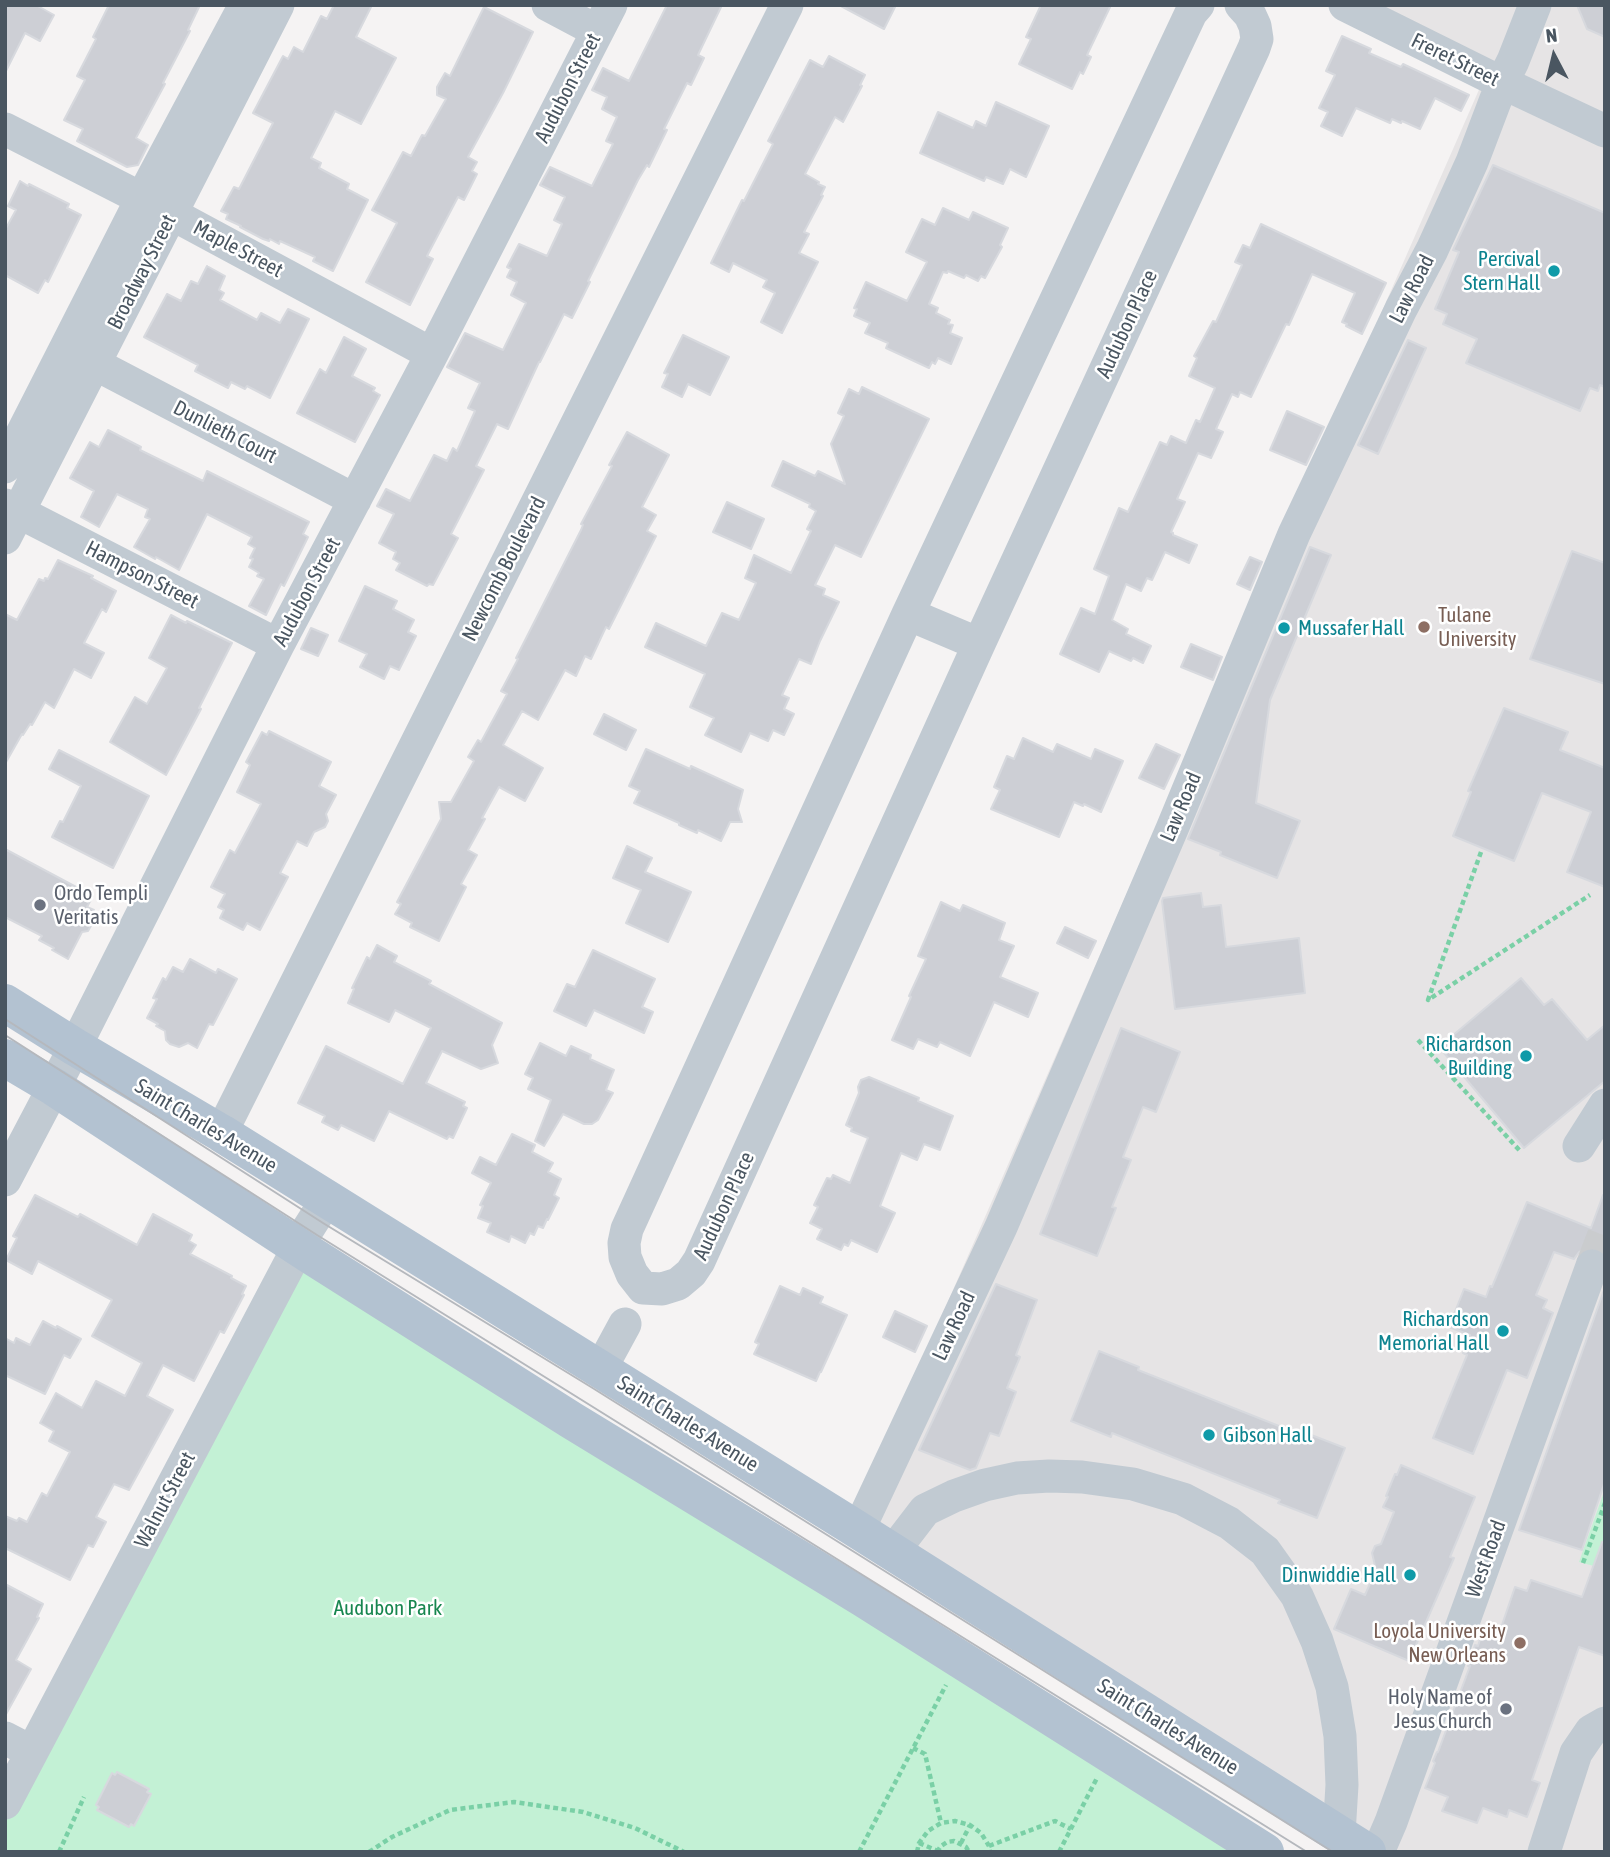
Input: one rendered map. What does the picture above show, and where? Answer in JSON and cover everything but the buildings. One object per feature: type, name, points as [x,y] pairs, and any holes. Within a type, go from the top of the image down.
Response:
[{"type":"main road","name":"Saint Charles Avenue","points":[[5,1003],[327,1199],[1353,1843]]},
{"type":"main road","points":[[5,1058],[583,1427],[863,1598],[1265,1852]]},
{"type":"main road","points":[[863,1598],[892,1553]]},
{"type":"main road","points":[[959,1659],[986,1612]]},
{"type":"main road","points":[[1109,1753],[1135,1706]]},
{"type":"street","name":"Broadway Street","points":[[5,467],[142,198],[245,5]]},
{"type":"street","name":"Broadway Street","points":[[10,518],[95,364],[278,5]]},
{"type":"street","points":[[548,5],[604,18]]},
{"type":"street","name":"Newcomb Boulevard","points":[[221,1133],[787,5]]},
{"type":"street","points":[[600,1370],[625,1324],[622,1315],[646,1285],[632,1274],[625,1257],[627,1229],[908,614],[1191,13],[1198,5]]},
{"type":"street","name":"Audubon Place","points":[[646,1285],[662,1289],[678,1284],[691,1273],[699,1261],[1254,48],[1255,26],[1241,5]]},
{"type":"street","name":"Freret Street","points":[[1345,5],[1605,131]]},
{"type":"street","name":"Law Road","points":[[858,1531],[1001,1227],[1172,829],[1294,534],[1466,175],[1535,5]]},
{"type":"street","name":"Audubon Street","points":[[5,1180],[278,645],[432,354],[604,18]]},
{"type":"street","name":"Maple Street","points":[[5,129],[142,198],[432,354]]},
{"type":"street","name":"Dunlieth Court","points":[[95,364],[355,499]]},
{"type":"street","name":"Hampson Street","points":[[10,518],[278,645]]},
{"type":"street","points":[[908,614],[979,644]]},
{"type":"street","points":[[1579,1146],[1605,1105]]},
{"type":"street","name":"Walnut Street","points":[[5,1803],[18,1745],[327,1199]]},
{"type":"street","name":"West Road","points":[[1378,1852],[1592,1266]]},
{"type":"street","points":[[892,1553],[925,1510],[985,1485],[1049,1476],[1133,1483],[1183,1499],[1229,1523],[1265,1551],[1297,1596],[1317,1641],[1332,1688],[1340,1736],[1342,1785],[1353,1843]]},
{"type":"street","points":[[1544,1852],[1576,1753],[1591,1731],[1605,1723]]},
{"type":"path","points":[[1481,852],[1428,1000],[1590,895]]},
{"type":"path","points":[[1418,1040],[1521,1152]]},
{"type":"path","points":[[1583,1563],[1605,1503]]},
{"type":"path","points":[[859,1852],[959,1659]]},
{"type":"path","points":[[913,1748],[925,1754],[941,1823]]},
{"type":"path","points":[[1059,1852],[1109,1753]]},
{"type":"path","points":[[59,1852],[84,1797]]},
{"type":"path","points":[[369,1852],[392,1837],[450,1810],[514,1802],[583,1812],[635,1828],[684,1852]]},
{"type":"path","points":[[917,1852],[919,1843],[928,1831],[941,1823],[955,1821],[970,1825],[981,1833],[989,1849],[1055,1821],[1071,1829]]},
{"type":"path","points":[[961,1843],[970,1825]]},
{"type":"path","points":[[919,1843],[937,1851],[947,1842],[954,1841],[961,1843],[969,1852]]},
{"type":"shaded area","name":"Tulane University","points":[[1345,5],[1605,5],[1605,1852],[1367,1852],[850,1525],[1485,76]]},
{"type":"green space","name":"Audubon Park","points":[[298,1261],[1241,1852],[5,1852],[5,1807]]},
{"type":"green space","points":[[1605,1489],[1605,1569],[1579,1562]]},
{"type":"tunnel","points":[[1592,1266],[1605,1232]]},
{"type":"tram line","points":[[5,1019],[323,1223],[591,1387],[1333,1852]]},
{"type":"tram line","points":[[5,1035],[317,1235],[1307,1852]]},
{"type":"place","name":"Percival Stern Hall","points":[[1554,271]]},
{"type":"place","name":"Tulane University","points":[[1424,627]]},
{"type":"place","name":"Mussafer Hall","points":[[1284,628]]},
{"type":"place","name":"Ordo Templi Veritatis","points":[[40,905]]},
{"type":"place","name":"Richardson Building","points":[[1526,1056]]},
{"type":"place","name":"Richardson Memorial Hall","points":[[1503,1331]]},
{"type":"place","name":"Gibson Hall","points":[[1209,1435]]},
{"type":"place","name":"Dinwiddie Hall","points":[[1410,1575]]},
{"type":"place","name":"Loyola University New Orleans","points":[[1520,1643]]},
{"type":"place","name":"Holy Name of Jesus Church","points":[[1506,1709]]}]
